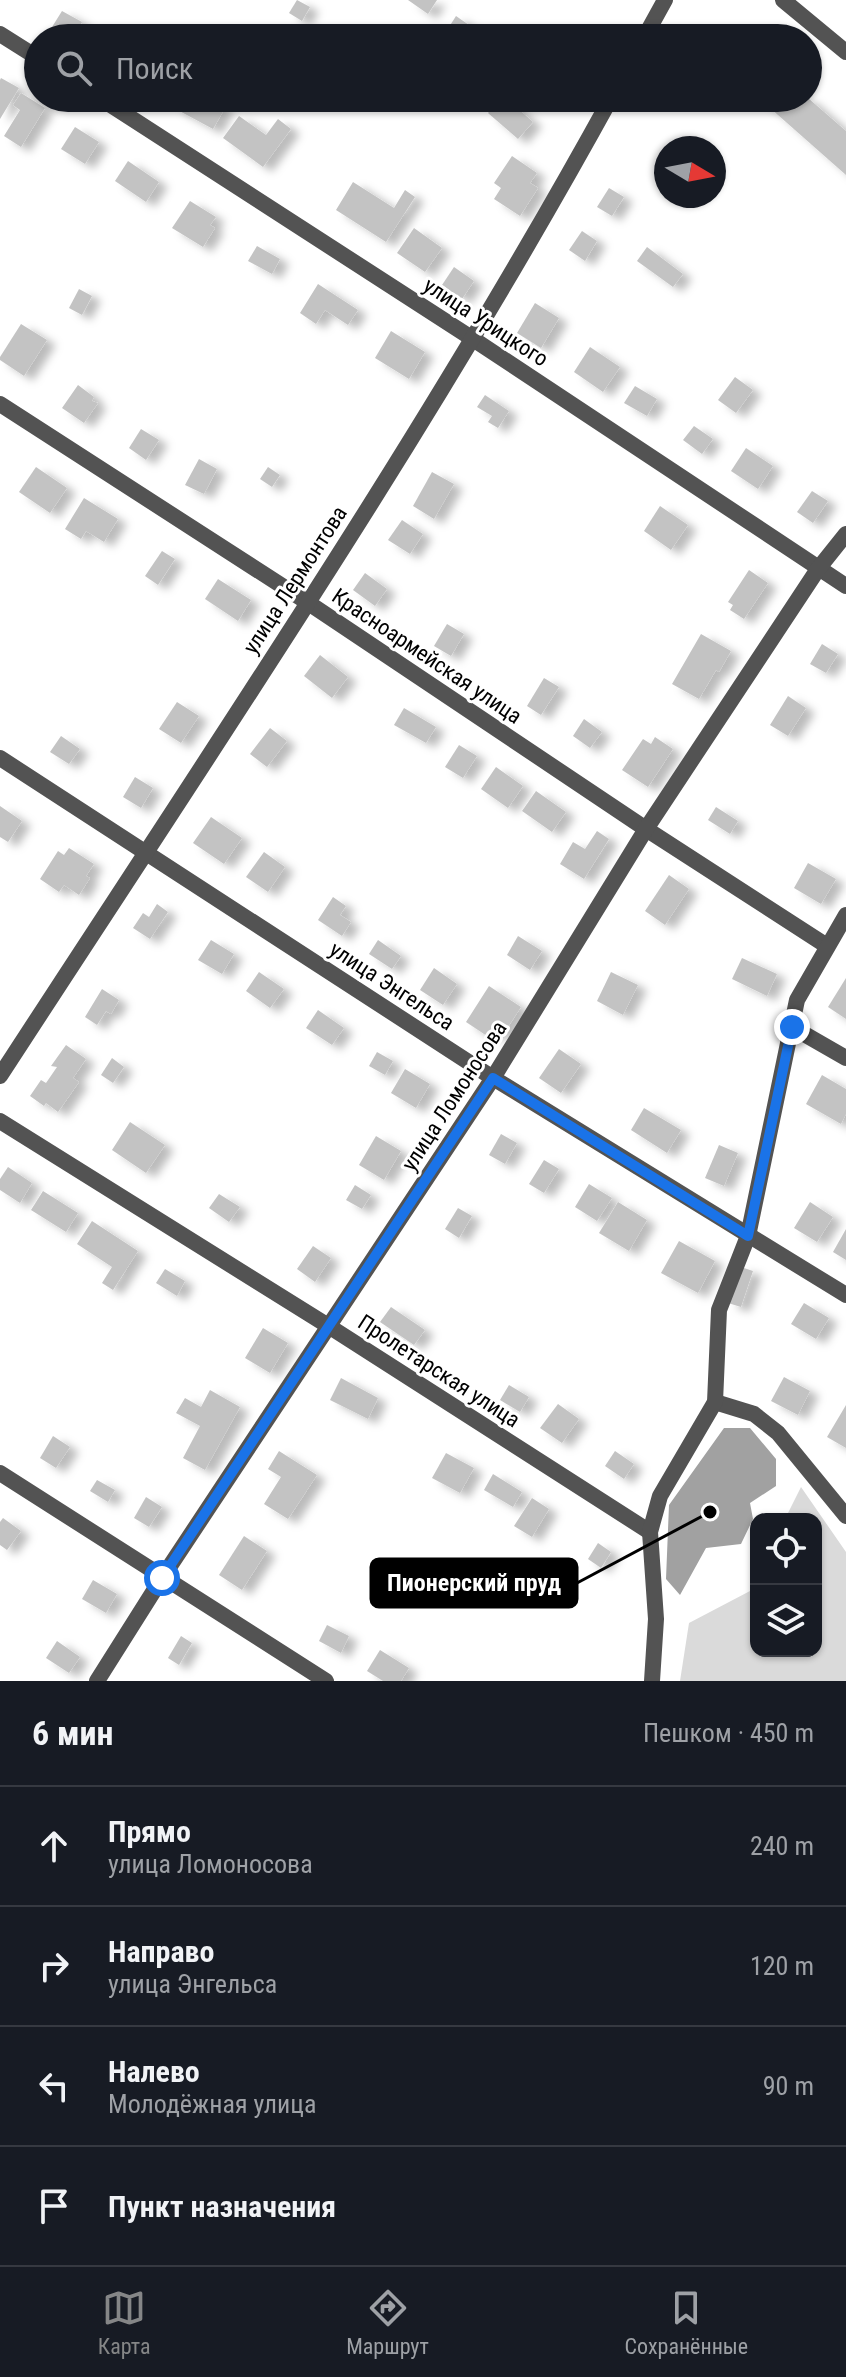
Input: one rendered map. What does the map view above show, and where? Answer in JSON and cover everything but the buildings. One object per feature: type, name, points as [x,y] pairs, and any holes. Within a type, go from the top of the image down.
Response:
[{"type":"street","points":[[652,24],[665,0]]},
{"type":"street","points":[[783,0],[812,24]]},
{"type":"street","points":[[822,32],[846,52]]},
{"type":"street","points":[[0,34],[24,49]]},
{"type":"street","name":"улица Урицкого","points":[[122,112],[473,339],[846,586]]},
{"type":"street","name":"улица Лермонтова","points":[[0,1076],[473,339],[603,112]]},
{"type":"street","name":"Красноармейская улица","points":[[0,404],[307,602],[827,946]]},
{"type":"street","name":"улица Ломоносова","points":[[97,1681],[493,1078],[646,829],[818,569],[846,534]]},
{"type":"street","name":"улица Энгельса","points":[[0,758],[493,1078],[846,1295]]},
{"type":"street","points":[[652,1681],[656,1619],[650,1532],[660,1496],[715,1402],[719,1310],[748,1236],[797,1000],[846,915]]},
{"type":"street","points":[[792,1027],[846,1058]]},
{"type":"street","name":"Пролетарская улица","points":[[0,1121],[650,1532]]},
{"type":"street","points":[[715,1402],[754,1414],[778,1433],[846,1516]]},
{"type":"street","points":[[0,1473],[326,1681]]},
{"type":"shaded area","points":[[724,1428],[750,1428],[776,1459],[776,1486],[750,1503],[750,1525],[741,1544],[706,1548],[680,1595],[666,1579],[669,1505]]},
{"type":"shaded area","points":[[801,1487],[819,1513],[788,1513]]},
{"type":"shaded area","points":[[822,1517],[846,1552],[846,1681],[680,1681],[689,1623],[750,1591],[750,1657],[822,1657]]},
{"type":"place","name":"Пионерский пруд","points":[[710,1512]]},
{"type":"route","points":[[162,1578],[493,1078],[748,1236],[792,1027]]}]
